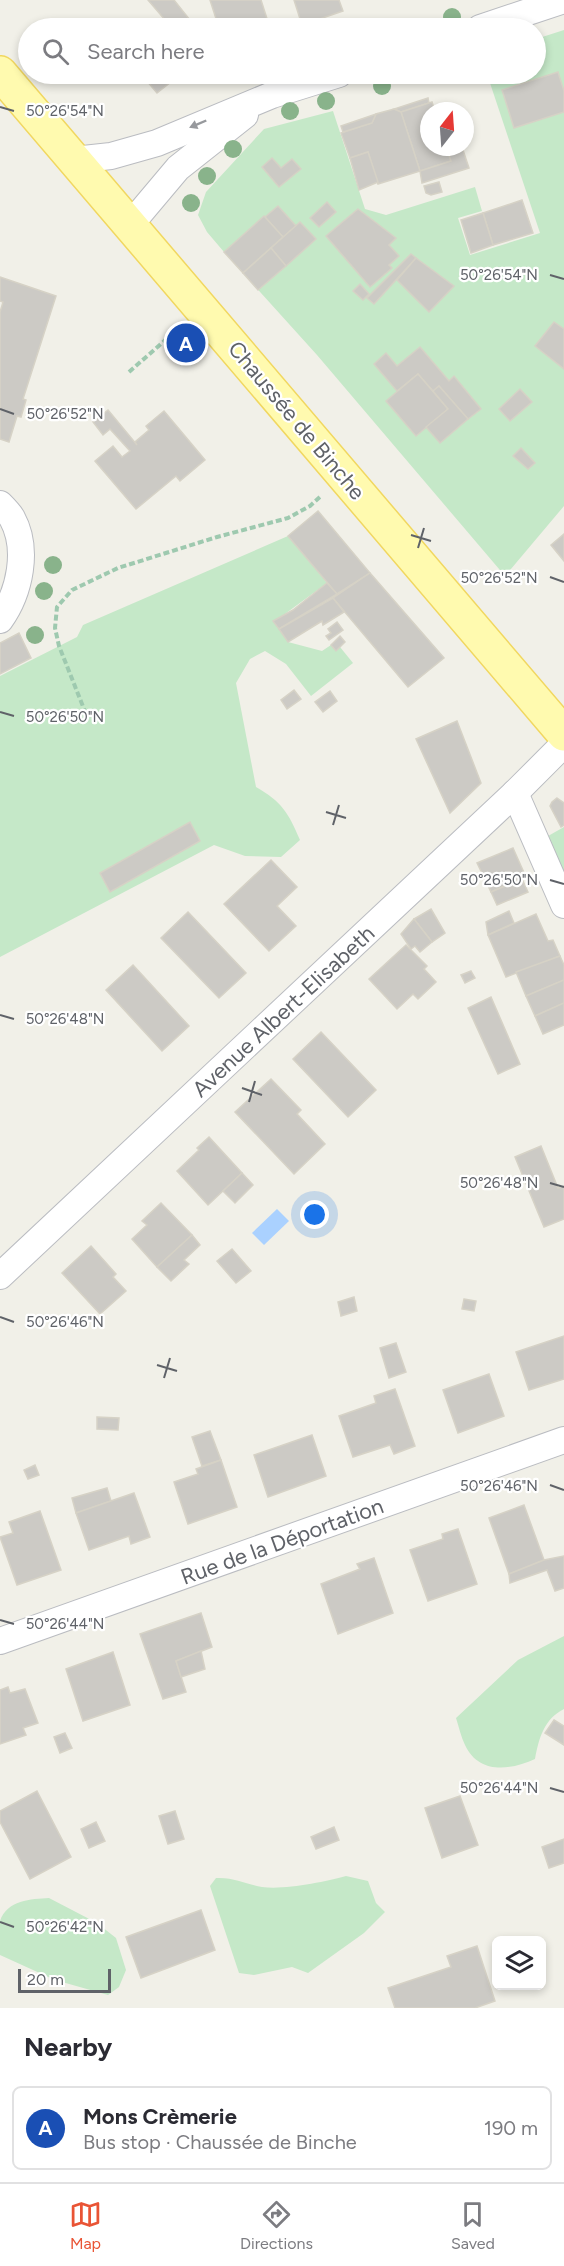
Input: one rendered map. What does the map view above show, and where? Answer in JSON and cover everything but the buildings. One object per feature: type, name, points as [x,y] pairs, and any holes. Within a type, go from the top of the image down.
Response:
[{"type":"main road","name":"Chaussée de Binche","points":[[0,73],[564,734]]},
{"type":"street","points":[[510,18],[564,0]]},
{"type":"street","points":[[74,160],[111,156],[157,143],[272,95],[307,84]]},
{"type":"street","points":[[130,225],[178,168],[272,95]]},
{"type":"street","points":[[0,504],[12,518],[21,552],[15,591],[0,620]]},
{"type":"street","name":"Avenue Albert-Elisabeth","points":[[0,1276],[515,793],[564,744]]},
{"type":"street","points":[[515,793],[564,905]]},
{"type":"street","name":"Rue de la Déportation","points":[[0,1641],[564,1440]]},
{"type":"path","points":[[129,372],[202,309]]},
{"type":"path","points":[[86,714],[58,646],[55,628],[57,607],[72,590],[118,568],[217,537],[288,518],[310,506],[344,475]]},
{"type":"green space","points":[[564,30],[564,506],[505,576],[317,355],[224,252],[207,232],[198,215],[206,192],[264,129],[333,111],[365,209],[386,215],[475,187],[482,211],[458,218],[470,255],[540,233],[490,84],[546,84],[546,36]]},
{"type":"green space","points":[[288,536],[327,583],[274,622],[288,642],[322,651],[331,645],[336,651],[340,647],[353,663],[311,696],[286,664],[265,651],[250,659],[236,683],[256,787],[283,809],[300,840],[281,857],[245,856],[214,845],[0,957],[0,676],[77,637],[83,625]]},
{"type":"green space","points":[[564,827],[564,894],[541,840]]},
{"type":"green space","points":[[564,1636],[564,1709],[547,1724],[535,1759],[506,1767],[487,1766],[478,1761],[465,1745],[456,1718],[518,1660]]},
{"type":"green space","points":[[346,1876],[368,1881],[376,1903],[385,1912],[364,1933],[308,1973],[292,1967],[254,1975],[239,1973],[210,1886],[216,1878],[271,1888],[304,1885]]},
{"type":"green space","points":[[49,1898],[97,1923],[116,1938],[126,1970],[119,1987],[108,1995],[55,1980],[0,1955],[0,1921],[3,1914],[20,1902]]},
{"type":"water","points":[[277,1209],[289,1221],[264,1245],[252,1233]]},
{"type":"place","name":"Mons Crèmerie","points":[[186,343]]}]
